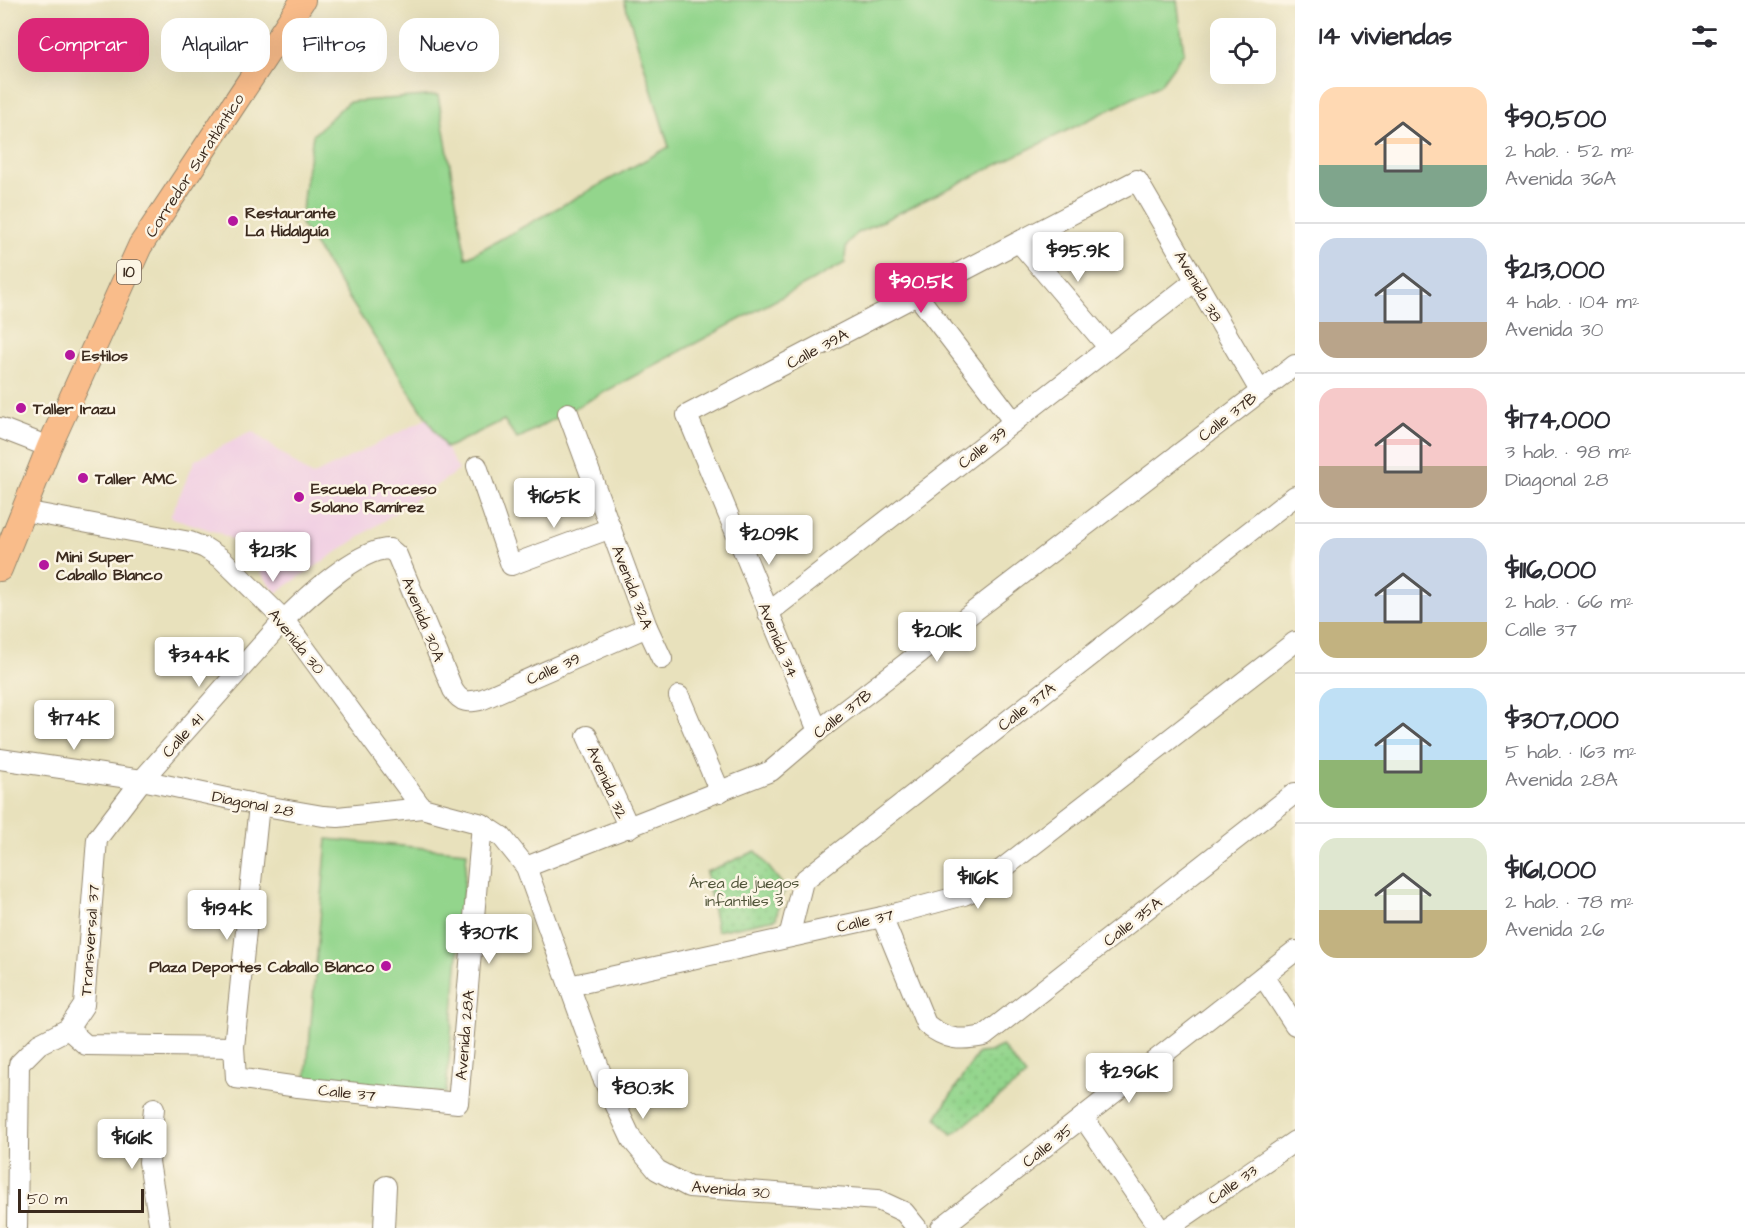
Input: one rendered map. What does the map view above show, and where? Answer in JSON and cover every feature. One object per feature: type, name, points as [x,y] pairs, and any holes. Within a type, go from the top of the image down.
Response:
[{"type":"main road","name":"Corredor Suratlántico","points":[[0,569],[50,447],[140,246],[303,0]]},
{"type":"street","name":"Calle 39A","points":[[687,416],[1137,180]]},
{"type":"street","name":"Avenida 38","points":[[1137,180],[1260,391]]},
{"type":"street","points":[[1019,242],[1109,348]]},
{"type":"street","name":"Calle 39","points":[[768,613],[1196,280]]},
{"type":"street","points":[[917,295],[1014,422]]},
{"type":"street","name":"Calle 37B","points":[[526,867],[771,771],[818,731],[1295,365]]},
{"type":"street","name":"Avenida 32A","points":[[568,413],[647,627],[662,659]]},
{"type":"street","name":"Avenida 34","points":[[687,416],[818,731]]},
{"type":"street","points":[[0,428],[50,447]]},
{"type":"street","points":[[477,466],[511,565],[611,528]]},
{"type":"street","name":"Calle 37A","points":[[789,937],[803,881],[1295,496]]},
{"type":"street","name":"Avenida 30","points":[[24,511],[190,542],[222,559],[284,620],[422,808]]},
{"type":"street","name":"Calle 41","points":[[142,780],[307,597],[336,573],[376,550],[382,549]]},
{"type":"street","name":"Avenida 30A","points":[[382,549],[390,549],[397,555],[458,698]]},
{"type":"street","name":"Calle 39","points":[[458,698],[473,702],[483,699],[647,627]]},
{"type":"street","name":"Calle 37","points":[[569,986],[882,917],[964,895],[987,884],[1295,642]]},
{"type":"street","points":[[679,696],[720,792]]},
{"type":"street","name":"Avenida 32","points":[[587,736],[629,828]]},
{"type":"street","name":"Diagonal 28","points":[[0,759],[142,780],[259,805],[338,817],[422,808],[482,824],[502,837]]},
{"type":"street","name":"Transversal 37","points":[[68,1029],[84,1005],[97,840],[142,780]]},
{"type":"street","name":"Calle 35A","points":[[882,917],[926,1024],[940,1035],[965,1040],[984,1036],[1295,793]]},
{"type":"street","points":[[17,1228],[19,1064],[39,1044],[68,1029],[86,1045],[234,1047],[259,805]]},
{"type":"street","name":"Avenida 28A","points":[[458,1103],[482,824]]},
{"type":"street","name":"Avenida 30","points":[[502,837],[526,867],[607,1087],[632,1140],[657,1170],[689,1186],[878,1200],[904,1212],[917,1228]]},
{"type":"street","name":"Calle 35","points":[[941,1228],[1295,951]]},
{"type":"street","points":[[1263,976],[1295,1025]]},
{"type":"street","name":"Calle 37","points":[[234,1047],[236,1078],[298,1087],[458,1103]]},
{"type":"street","points":[[154,1108],[149,1162],[160,1228]]},
{"type":"street","points":[[1083,1117],[1160,1228]]},
{"type":"street","name":"Calle 33","points":[[1168,1228],[1295,1141]]},
{"type":"street","points":[[384,1228],[386,1186]]},
{"type":"shaded area","name":"Escuela Proceso Solano Ramírez","points":[[428,418],[459,470],[276,593],[239,543],[219,533],[170,517],[195,460],[252,431],[312,476]]},
{"type":"green space","points":[[624,0],[1177,0],[1184,52],[1160,85],[858,233],[847,246],[845,263],[517,439],[504,420],[446,448],[301,224],[313,135],[348,102],[438,95],[466,258],[669,147]]},
{"type":"green space","name":"Plaza Deportes Caballo Blanco","points":[[327,839],[467,852],[446,1093],[306,1080]]},
{"type":"green space","name":"Área de juegos infantiles 3","points":[[756,851],[786,889],[780,898],[776,919],[717,931],[706,872]]},
{"type":"green space","points":[[1002,1046],[1026,1076],[952,1135],[936,1118],[978,1053],[989,1052]]},
{"type":"place","name":"Restaurante La Hidalguía","points":[[233,221]]},
{"type":"place","name":"Estilos","points":[[70,355]]},
{"type":"place","name":"Taller Irazu","points":[[21,408]]},
{"type":"place","name":"Taller AMC","points":[[83,478]]},
{"type":"place","name":"Escuela Proceso Solano Ramírez","points":[[299,497]]},
{"type":"place","name":"Mini Super Caballo Blanco","points":[[44,565]]},
{"type":"place","name":"Plaza Deportes Caballo Blanco","points":[[386,966]]}]
